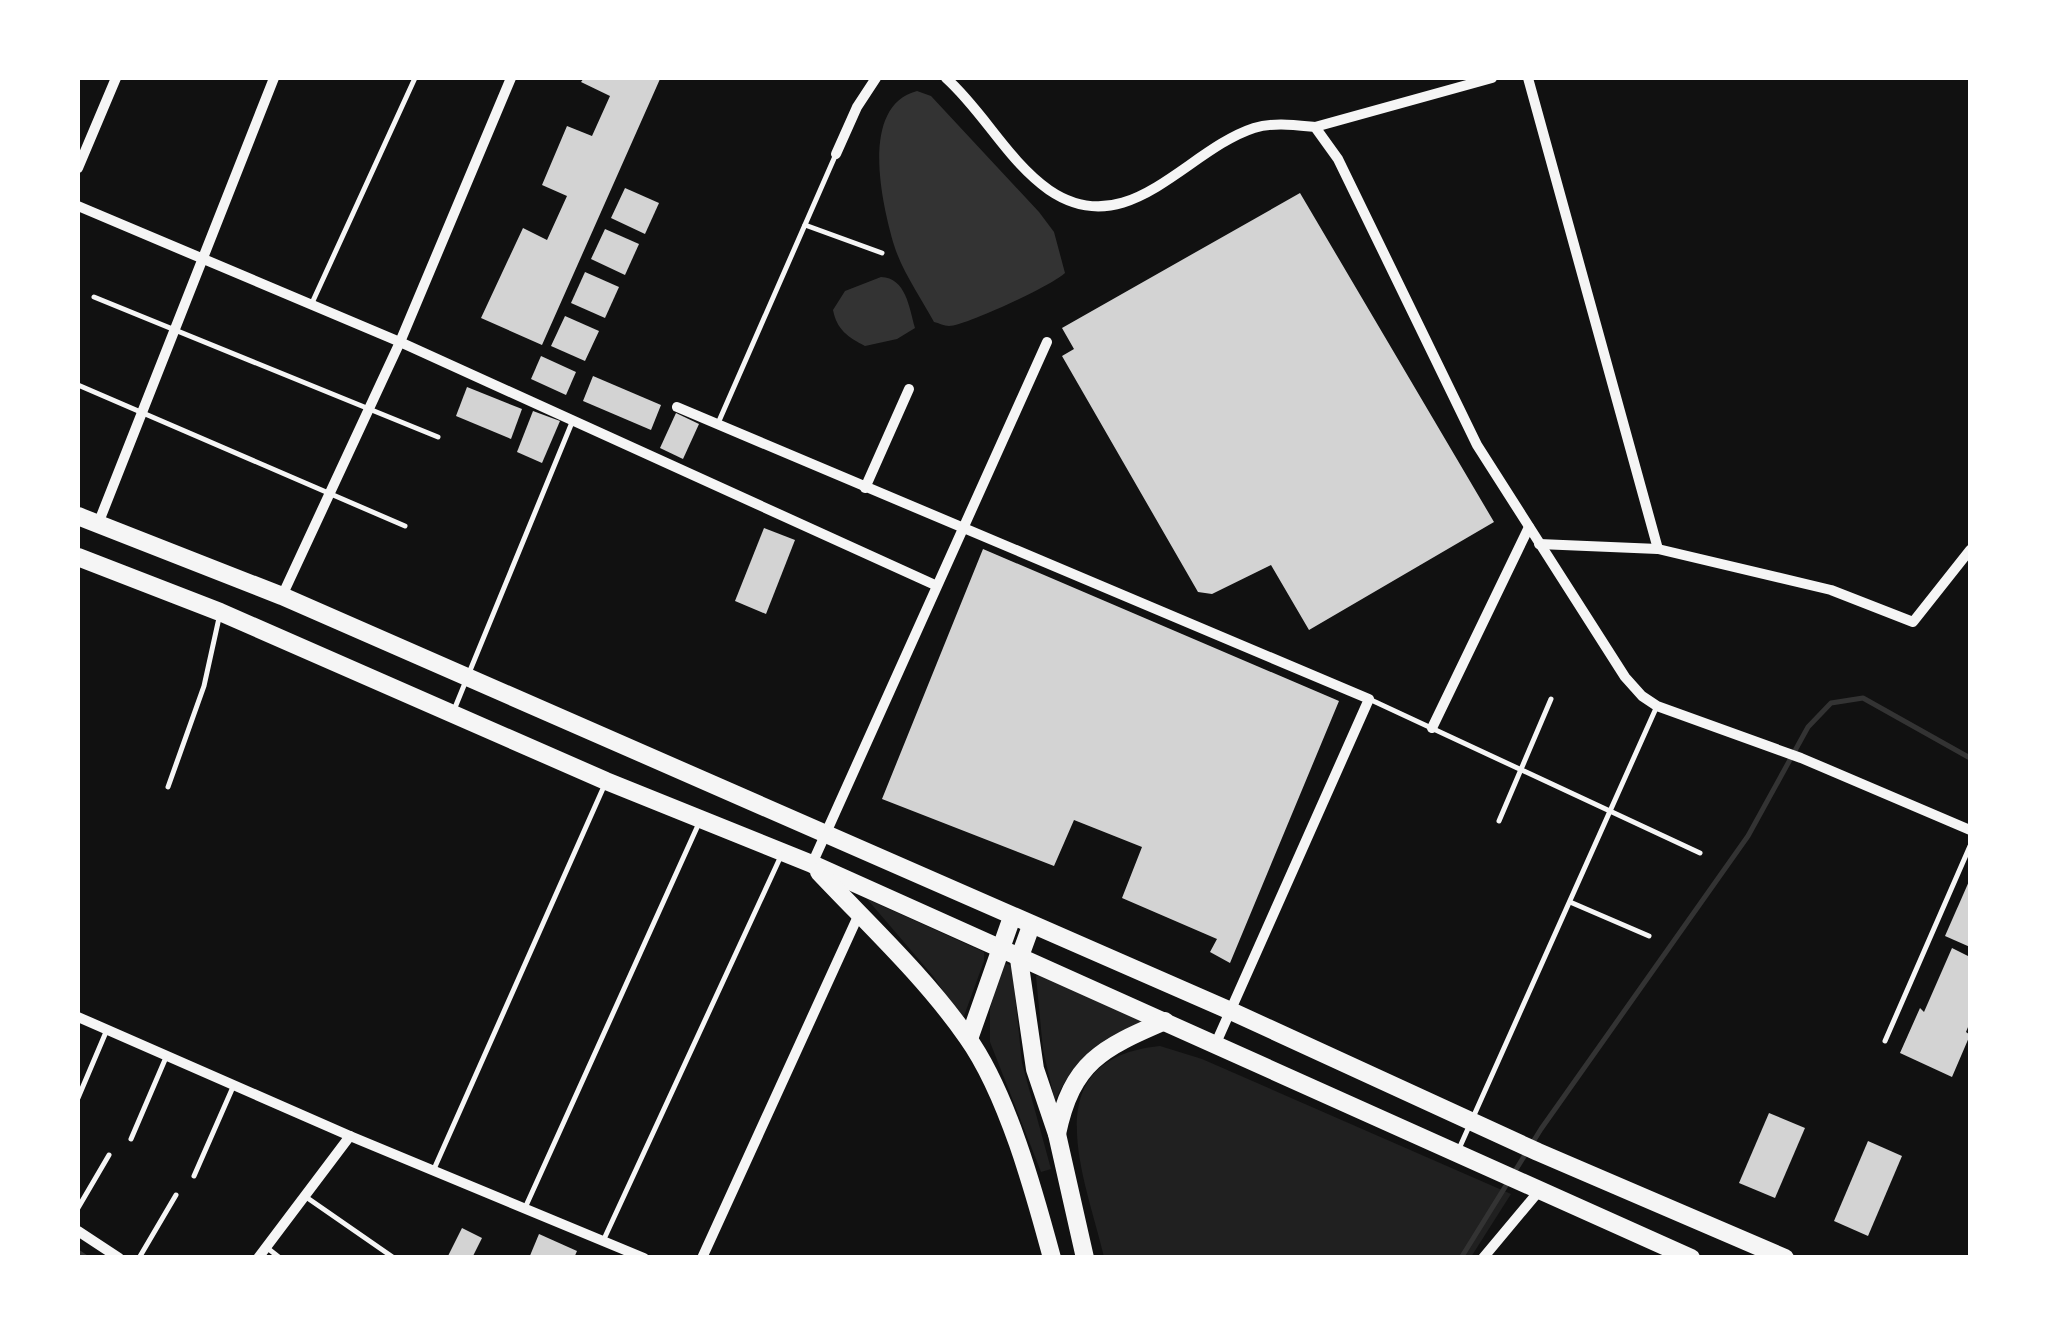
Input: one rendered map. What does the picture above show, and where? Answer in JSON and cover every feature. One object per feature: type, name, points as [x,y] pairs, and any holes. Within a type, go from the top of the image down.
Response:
[{"type":"main road","points":[[78,516],[282,596],[1785,1258]]},
{"type":"main road","points":[[78,557],[220,612],[606,781],[812,864],[1691,1258]]},
{"type":"main road","points":[[812,864],[969,1039],[1000,1101],[1033,1186],[1052,1258]]},
{"type":"main road","points":[[969,1039],[1012,917]]},
{"type":"main road","points":[[1031,926],[1019,960],[1036,1070],[1057,1134],[1086,1258]]},
{"type":"main road","points":[[1057,1134],[1064,1100],[1086,1065],[1115,1043],[1165,1021]]},
{"type":"street","points":[[78,168],[116,78]]},
{"type":"street","points":[[98,524],[274,78]]},
{"type":"street","points":[[282,596],[400,342],[511,78]]},
{"type":"street","points":[[836,154],[856,106],[876,78]]},
{"type":"street","points":[[946,78],[1026,171],[1052,192],[1086,207],[1122,204],[1156,188],[1231,138],[1256,127],[1315,127],[1492,78]]},
{"type":"street","points":[[1528,78],[1658,548]]},
{"type":"street","points":[[1315,127],[1338,159],[1477,445],[1624,677],[1657,706],[1801,758],[1970,830]]},
{"type":"street","points":[[78,206],[400,342],[936,585]]},
{"type":"street","points":[[812,864],[1046,342]]},
{"type":"street","points":[[865,488],[909,389]]},
{"type":"street","points":[[677,407],[1370,698],[1216,1044]]},
{"type":"street","points":[[1432,728],[1529,527]]},
{"type":"street","points":[[1540,544],[1658,548],[1831,590],[1912,622],[1970,550]]},
{"type":"street","points":[[702,1258],[859,914]]},
{"type":"street","points":[[78,1017],[644,1258]]},
{"type":"street","points":[[258,1258],[350,1136]]},
{"type":"street","points":[[1483,1258],[1535,1189]]},
{"type":"street","points":[[78,1231],[119,1258]]},
{"type":"lane","points":[[311,306],[414,78]]},
{"type":"lane","points":[[718,424],[836,154]]},
{"type":"lane","points":[[805,225],[882,254]]},
{"type":"lane","points":[[94,297],[438,437]]},
{"type":"lane","points":[[78,385],[405,526]]},
{"type":"lane","points":[[452,712],[573,420]]},
{"type":"lane","points":[[168,786],[204,686],[220,612]]},
{"type":"lane","points":[[1370,698],[1700,853]]},
{"type":"lane","points":[[1499,821],[1552,699]]},
{"type":"lane","points":[[1456,1154],[1657,706]]},
{"type":"lane","points":[[434,1169],[606,781]]},
{"type":"lane","points":[[526,1208],[701,820]]},
{"type":"lane","points":[[1886,1042],[1970,846]]},
{"type":"lane","points":[[603,1242],[783,852]]},
{"type":"lane","points":[[1570,902],[1649,936]]},
{"type":"lane","points":[[78,1098],[106,1030]]},
{"type":"lane","points":[[130,1139],[167,1055]]},
{"type":"lane","points":[[194,1176],[234,1086]]},
{"type":"lane","points":[[78,1208],[109,1155]]},
{"type":"lane","points":[[139,1258],[176,1195]]},
{"type":"lane","points":[[304,1196],[394,1258]]},
{"type":"lane","points":[[266,1247],[280,1258]]},
{"type":"shaded area","points":[[917,91],[931,96],[1039,212],[1054,232],[1065,273],[1008,304],[949,326],[934,322],[902,265],[889,227],[881,182],[881,136],[887,116],[899,100]]},
{"type":"shaded area","points":[[881,277],[901,288],[915,328],[897,339],[865,346],[844,332],[833,310],[845,291]]},
{"type":"shaded area","points":[[867,899],[984,952],[964,1016],[961,1017],[933,976]]},
{"type":"shaded area","points":[[1002,962],[1012,966],[1022,1063],[1051,1169],[1041,1172],[990,1042],[990,1009]]},
{"type":"shaded area","points":[[1036,976],[1144,1022],[1090,1051],[1055,1101],[1043,1050]]},
{"type":"shaded area","points":[[1160,1046],[1202,1059],[1511,1194],[1471,1257],[1104,1257],[1080,1158],[1077,1126],[1081,1097],[1095,1073],[1120,1055]]},
{"type":"building","points":[[584,78],[660,79],[542,345],[481,318],[523,228],[547,240],[567,196],[542,185],[567,126],[592,136],[610,96],[581,82]]},
{"type":"building","points":[[625,188],[659,203],[645,234],[611,218]]},
{"type":"building","points":[[1300,193],[1494,522],[1309,630],[1271,565],[1212,594],[1198,592],[1062,356],[1074,349],[1062,328]]},
{"type":"building","points":[[605,229],[639,244],[625,275],[591,259]]},
{"type":"building","points":[[585,272],[619,287],[605,318],[571,303]]},
{"type":"building","points":[[565,316],[599,331],[585,361],[551,346]]},
{"type":"building","points":[[541,356],[576,372],[566,395],[531,379]]},
{"type":"building","points":[[593,376],[661,405],[651,430],[583,401]]},
{"type":"building","points":[[467,387],[522,409],[511,439],[456,416]]},
{"type":"building","points":[[533,411],[560,421],[542,463],[517,452]]},
{"type":"building","points":[[676,413],[699,424],[683,459],[660,448]]},
{"type":"building","points":[[764,528],[795,540],[766,614],[735,601]]},
{"type":"building","points":[[983,549],[1339,701],[1230,963],[1210,952],[1217,939],[1122,898],[1142,847],[1074,820],[1054,866],[882,799]]},
{"type":"building","points":[[1970,879],[1970,947],[1945,936]]},
{"type":"building","points":[[1952,948],[1970,957],[1970,1022],[1966,1032],[1970,1035],[1952,1077],[1900,1053],[1920,1008],[1924,1012]]},
{"type":"building","points":[[1769,1113],[1805,1128],[1775,1198],[1739,1183]]},
{"type":"building","points":[[1868,1141],[1902,1156],[1868,1236],[1834,1221]]},
{"type":"building","points":[[462,1228],[482,1238],[472,1258],[447,1258]]},
{"type":"building","points":[[539,1234],[577,1251],[574,1258],[529,1258]]},
{"type":"waterway","points":[[1461,1258],[1541,1129],[1748,836],[1808,727],[1831,703],[1863,698],[1970,758]]},
{"type":"waterway","points":[[78,1252],[87,1258]]}]
